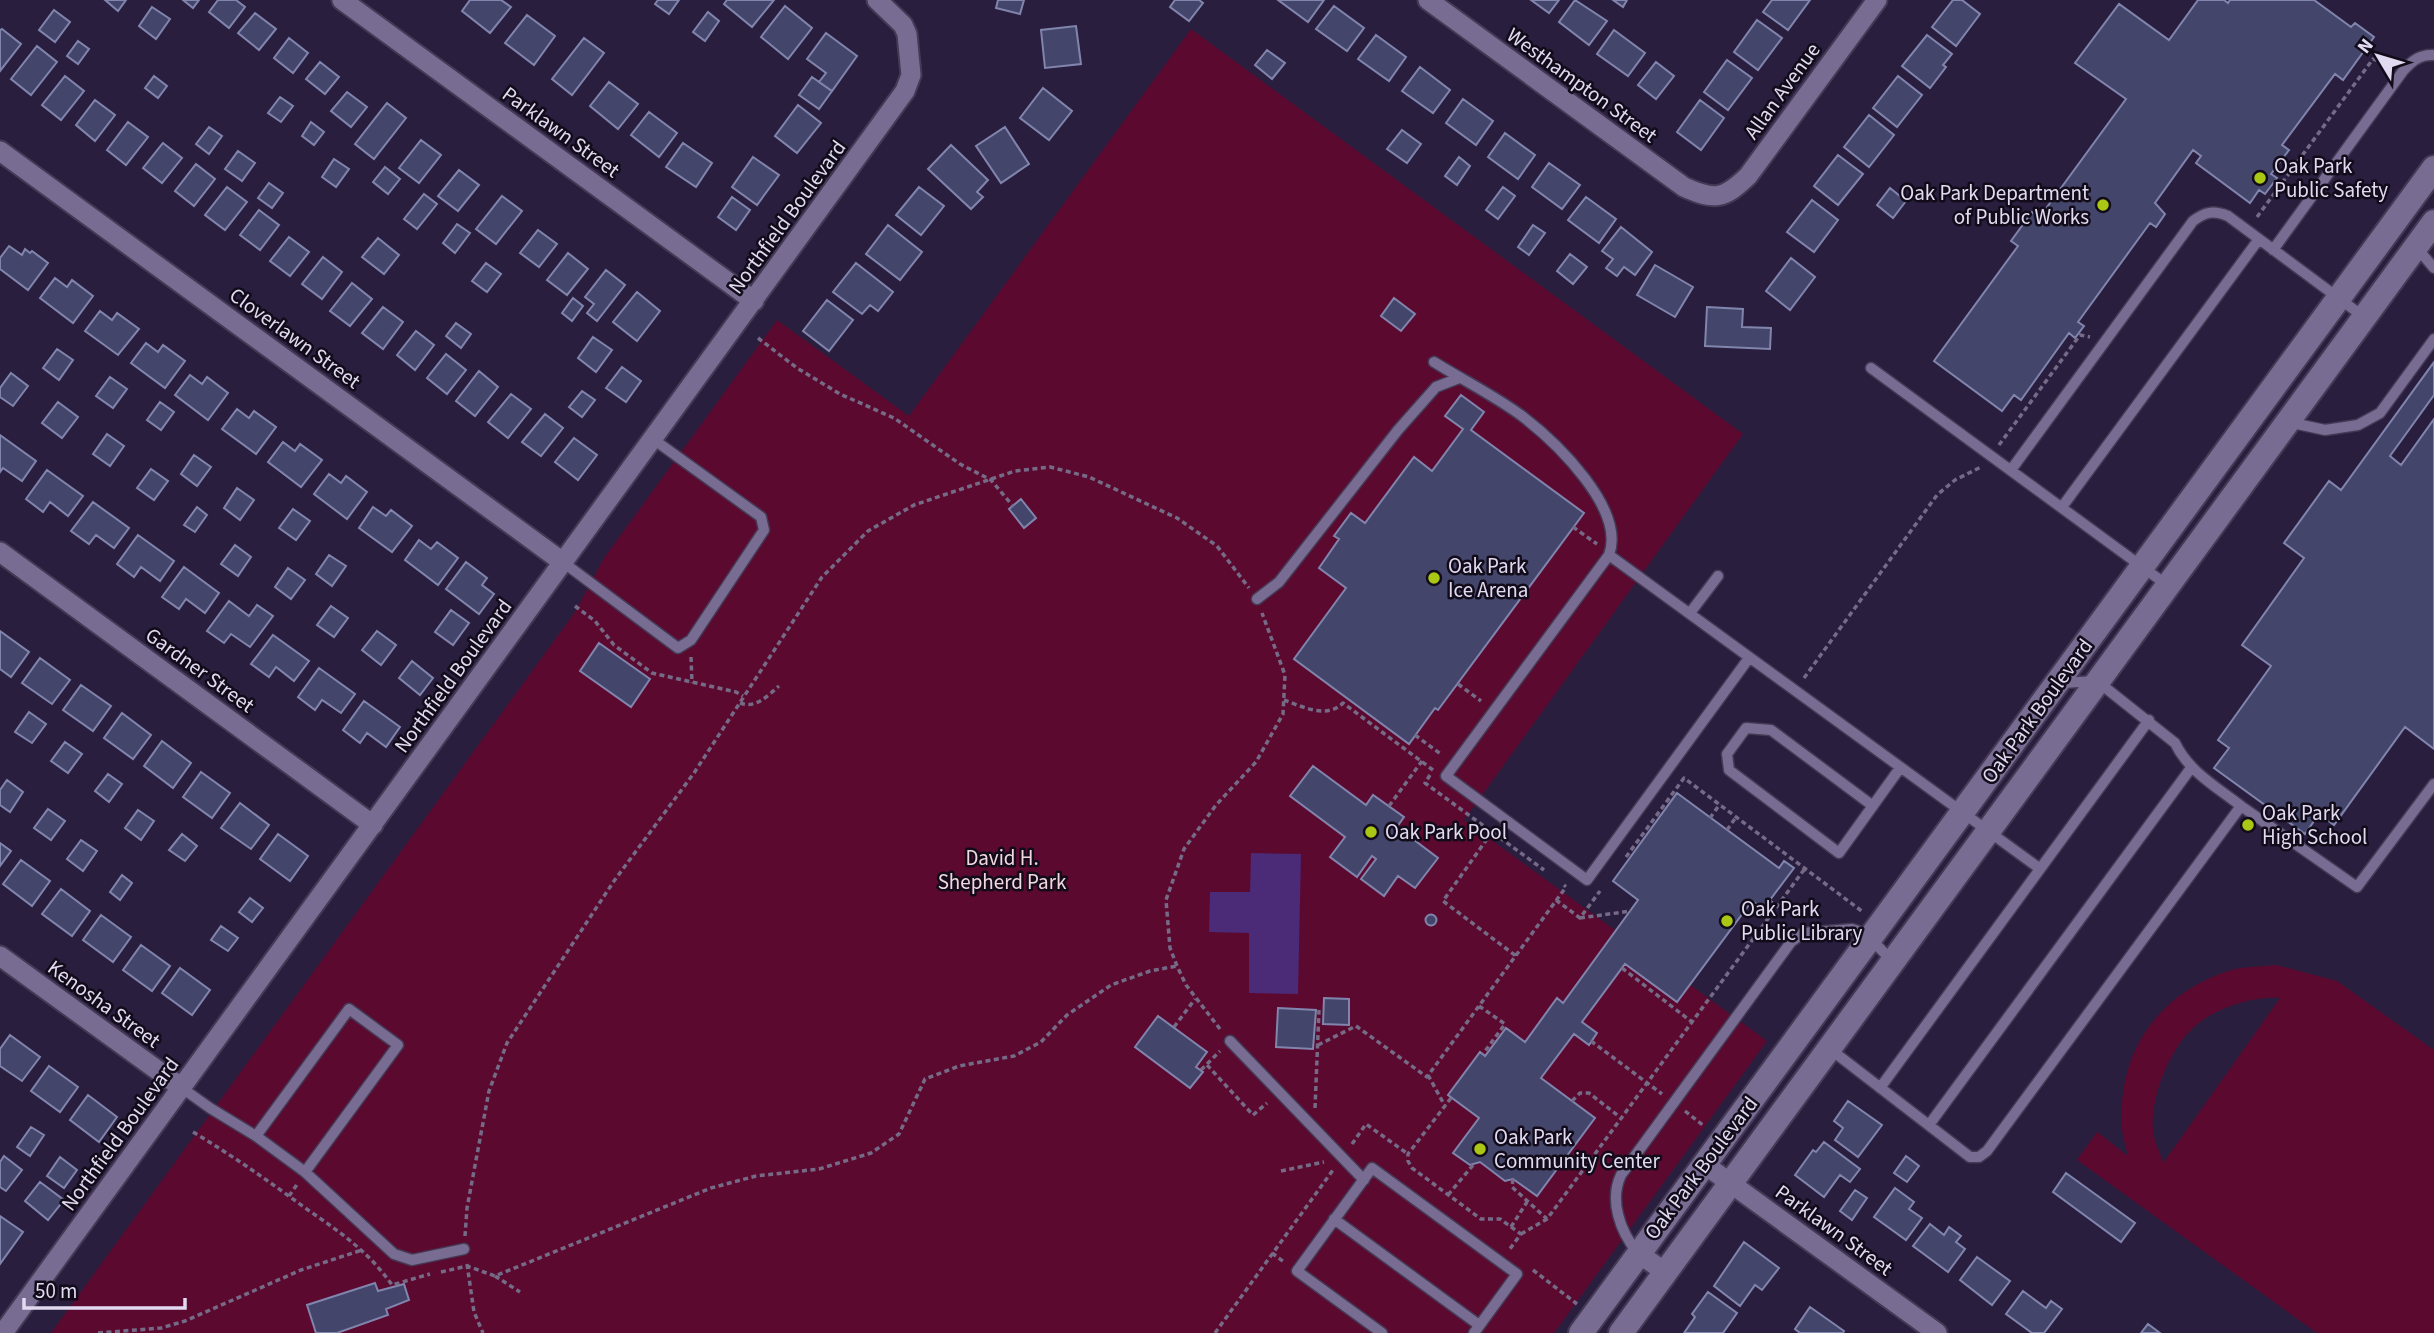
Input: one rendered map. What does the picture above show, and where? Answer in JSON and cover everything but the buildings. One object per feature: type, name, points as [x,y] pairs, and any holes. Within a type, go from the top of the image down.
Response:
[{"type":"street","name":"Parklawn Street","points":[[342,0],[754,301]]},
{"type":"street","name":"Northfield Boulevard","points":[[3,1333],[905,91],[911,75],[907,34],[903,25],[877,0]]},
{"type":"street","name":"Westhampton Street","points":[[1428,0],[1684,187],[1714,198]]},
{"type":"street","name":"Allan Avenue","points":[[1714,198],[1735,188],[1748,176],[1877,0]]},
{"type":"street","name":"Cloverlawn Street","points":[[0,151],[564,563]]},
{"type":"street","name":"Oak Park Boulevard","points":[[1581,1333],[2434,168]]},
{"type":"street","name":"Oak Park Boulevard","points":[[1621,1333],[2434,222]]},
{"type":"street","name":"Gardner Street","points":[[0,552],[373,825]]},
{"type":"street","name":"Kenosha Street","points":[[0,956],[182,1088]]},
{"type":"street","name":"Parklawn Street","points":[[1704,1164],[1937,1333]]},
{"type":"street","name":"Oak Park Boulevard","points":[[1638,1253],[1665,1272]]},
{"type":"lane","points":[[2273,250],[2403,71],[2418,58],[2427,54],[2434,55]]},
{"type":"lane","points":[[2011,470],[2193,222],[2210,211],[2228,216],[2364,317]]},
{"type":"lane","points":[[2062,507],[2259,239]]},
{"type":"lane","points":[[2416,247],[2434,268]]},
{"type":"lane","points":[[2288,422],[2325,429],[2358,425],[2380,413],[2434,339]]},
{"type":"lane","points":[[1434,362],[1522,416],[1571,461],[1606,510],[1613,542],[1609,555],[1446,776],[1587,880],[1749,658]]},
{"type":"lane","points":[[1871,368],[2168,585]]},
{"type":"lane","points":[[1257,599],[1279,582],[1398,430],[1436,387],[1459,378]]},
{"type":"lane","points":[[564,563],[678,649],[689,641],[764,530],[761,517],[653,439]]},
{"type":"lane","points":[[1609,555],[2039,868]]},
{"type":"lane","points":[[1690,613],[1718,576]]},
{"type":"lane","points":[[2057,683],[2097,681],[2175,743],[2191,768],[2357,887],[2434,784]]},
{"type":"lane","points":[[1880,1088],[2149,720]]},
{"type":"lane","points":[[1873,806],[1771,730],[1745,728],[1727,754],[1729,770],[1839,853],[1873,806],[1900,768]]},
{"type":"lane","points":[[1929,1125],[2191,768]]},
{"type":"lane","points":[[1829,1049],[1970,1157],[1979,1157],[1987,1151],[2241,806]]},
{"type":"lane","points":[[1638,1253],[1626,1238],[1615,1199],[1615,1187],[1621,1175],[1797,937],[1803,933],[1852,929],[1871,939],[1893,962]]},
{"type":"lane","points":[[256,1136],[349,1009],[359,1016],[398,1045],[305,1172]]},
{"type":"lane","points":[[1230,1041],[1364,1180]]},
{"type":"lane","points":[[182,1088],[305,1172],[394,1254],[412,1260],[464,1249]]},
{"type":"lane","points":[[1335,1219],[1476,1329],[1517,1274],[1372,1168],[1297,1271],[1382,1333]]},
{"type":"path","points":[[758,338],[797,368],[840,394],[894,418],[949,457],[991,480],[1013,506]]},
{"type":"path","points":[[483,1333],[474,1312],[464,1249],[467,1208],[489,1091],[507,1043],[614,881],[694,773],[822,577],[868,531],[914,505],[1015,471],[1050,467],[1089,477],[1177,517],[1217,546],[1257,599],[1285,675],[1283,714],[1255,762],[1216,805],[1184,849],[1166,900],[1170,948],[1177,966],[1195,999],[1230,1041],[1201,1070]]},
{"type":"path","points":[[1573,527],[1598,546],[1609,530]]},
{"type":"path","points":[[575,606],[595,621],[614,645],[652,673],[744,696]]},
{"type":"path","points":[[689,641],[693,667],[692,683]]},
{"type":"path","points":[[1458,684],[1484,703]]},
{"type":"path","points":[[740,703],[745,705],[759,702],[779,686]]},
{"type":"path","points":[[1284,700],[1328,712],[1343,703],[1434,770]]},
{"type":"path","points":[[1415,735],[1444,757],[1425,783],[1545,871]]},
{"type":"path","points":[[1389,806],[1422,761]]},
{"type":"path","points":[[1620,864],[1684,778],[1865,913]]},
{"type":"path","points":[[1710,818],[1720,804]]},
{"type":"path","points":[[1727,830],[1736,817]]},
{"type":"path","points":[[1492,832],[1443,901],[1516,956]]},
{"type":"path","points":[[1508,1251],[1521,1234],[1547,1219],[1805,867]]},
{"type":"path","points":[[1429,1075],[1566,887],[1556,879]]},
{"type":"path","points":[[1580,918],[1604,886]]},
{"type":"path","points":[[1556,900],[1580,918],[1631,911]]},
{"type":"path","points":[[495,1276],[711,1188],[756,1176],[819,1169],[871,1153],[899,1134],[925,1079],[959,1066],[1014,1056],[1041,1042],[1068,1015],[1111,985],[1150,971],[1177,966]]},
{"type":"path","points":[[1622,968],[1692,1021]]},
{"type":"path","points":[[1174,1027],[1195,999]]},
{"type":"path","points":[[1479,1006],[1505,1024],[1483,1054]]},
{"type":"path","points":[[1308,1122],[1314,1113],[1319,1010]]},
{"type":"path","points":[[1318,1045],[1356,1026],[1427,1077],[1429,1075]]},
{"type":"path","points":[[1591,1041],[1707,1128]]},
{"type":"path","points":[[1207,1065],[1253,1115],[1269,1101]]},
{"type":"path","points":[[1429,1075],[1445,1106]]},
{"type":"path","points":[[1572,1101],[1580,1093],[1589,1093],[1621,1118]]},
{"type":"path","points":[[1451,1098],[1409,1154],[1408,1161],[1412,1168],[1481,1219],[1500,1219],[1521,1234]]},
{"type":"path","points":[[1215,1333],[1366,1124],[1409,1154]]},
{"type":"path","points":[[193,1132],[247,1164],[362,1250],[379,1266],[392,1284],[467,1266],[495,1276],[520,1292]]},
{"type":"path","points":[[1315,1152],[1332,1171]]},
{"type":"path","points":[[1281,1171],[1324,1163]]},
{"type":"path","points":[[1448,1195],[1474,1164]]},
{"type":"path","points":[[1513,1179],[1512,1187],[1547,1219]]},
{"type":"path","points":[[1511,1227],[1527,1201]]},
{"type":"path","points":[[98,1333],[161,1328],[185,1321],[301,1270],[362,1250]]},
{"type":"path","points":[[1528,1266],[1578,1305]]},
{"type":"green space","name":"David H. Shepherd Park","points":[[1191,29],[1743,434],[1464,820],[1767,1041],[1554,1333],[51,1333],[575,612],[604,558],[777,320],[909,416]]},
{"type":"green space","points":[[2276,965],[2337,981],[2434,1050],[2434,1333],[2317,1333],[2077,1160],[2097,1132],[2128,1156],[2122,1129],[2126,1076],[2134,1052],[2146,1031],[2162,1012],[2180,995],[2233,969]],"holes":[[[2280,998],[2164,1162],[2154,1135],[2154,1105],[2162,1077],[2182,1040],[2198,1023],[2220,1010],[2257,999]]]},
{"type":"shaded area","points":[[1251,853],[1301,854],[1298,994],[1249,993],[1249,933],[1209,932],[1210,892],[1250,892]]},
{"type":"place","name":"Oak Park Public Safety","points":[[2260,178]]},
{"type":"place","name":"Oak Park Department of Public Works","points":[[2103,205]]},
{"type":"place","name":"Oak Park Ice Arena","points":[[1434,578]]},
{"type":"place","name":"Oak Park High School","points":[[2248,825]]},
{"type":"place","name":"Oak Park Pool","points":[[1371,832]]},
{"type":"place","name":"Oak Park Public Library","points":[[1727,921]]},
{"type":"place","name":"Oak Park Community Center","points":[[1480,1149]]}]
